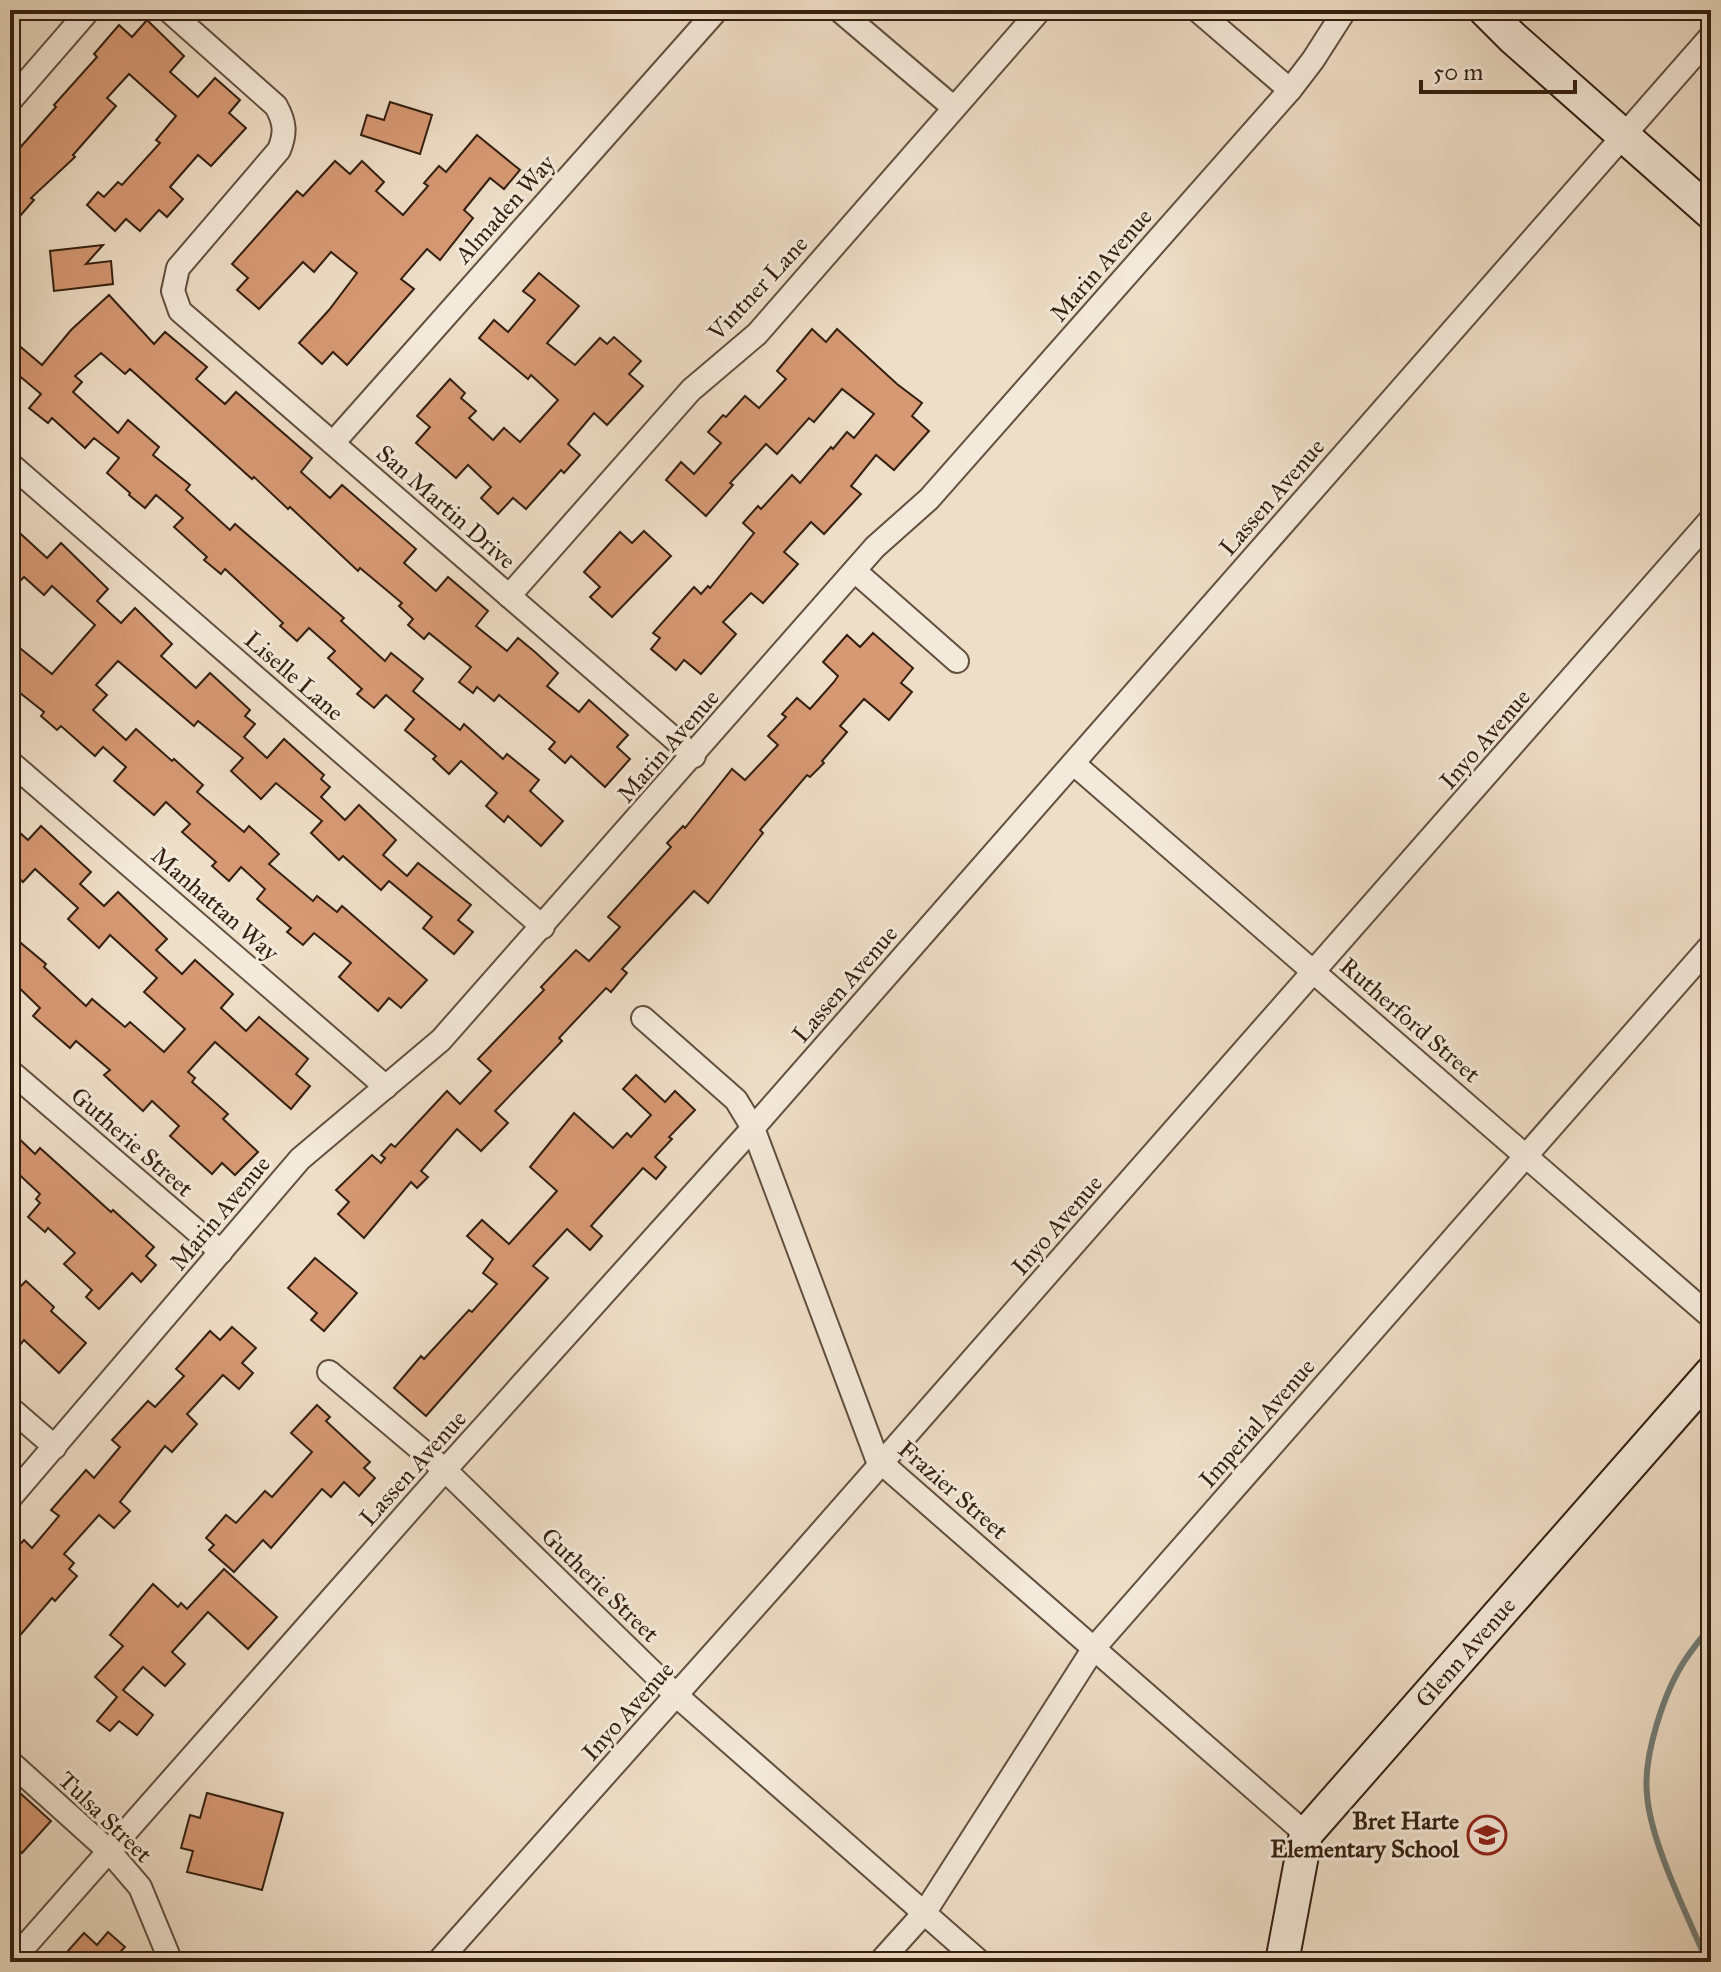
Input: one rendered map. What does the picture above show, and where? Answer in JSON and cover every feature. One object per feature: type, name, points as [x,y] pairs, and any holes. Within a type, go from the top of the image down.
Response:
[{"type":"street","points":[[10,101],[89,10]]},
{"type":"street","name":"San Martin Drive","points":[[168,10],[276,106],[285,127],[279,150],[178,268],[173,291],[180,311],[694,756]]},
{"type":"street","name":"Almaden Way","points":[[333,443],[717,10]]},
{"type":"street","points":[[839,10],[954,108]]},
{"type":"street","name":"Vintner Lane","points":[[509,596],[691,390],[757,334],[1040,10]]},
{"type":"street","points":[[1197,10],[1290,90]]},
{"type":"street","name":"Marin Avenue","points":[[10,1498],[300,1159],[441,1040],[875,547],[929,499],[1290,90],[1345,10]]},
{"type":"street","points":[[1485,10],[1711,213]]},
{"type":"street","name":"Lassen Avenue","points":[[11,1962],[445,1470],[753,1128],[1711,36]]},
{"type":"street","name":"Liselle Lane","points":[[10,464],[543,927]]},
{"type":"street","name":"Inyo Avenue","points":[[438,1962],[677,1696],[1711,519]]},
{"type":"street","points":[[856,572],[957,661]]},
{"type":"street","name":"Manhattan Way","points":[[10,762],[386,1087]]},
{"type":"street","name":"Rutherford Street","points":[[1074,764],[1711,1317]]},
{"type":"street","name":"Imperial Avenue","points":[[880,1962],[925,1912],[1094,1648],[1711,945]]},
{"type":"street","name":"Frazier Street","points":[[643,1018],[736,1100],[753,1128],[877,1459],[1306,1834]]},
{"type":"street","name":"Gutherie Street","points":[[10,1071],[221,1252]]},
{"type":"street","name":"Gutherie Street","points":[[329,1372],[445,1470],[677,1696],[980,1962]]},
{"type":"street","name":"Glenn Avenue","points":[[1306,1834],[1711,1373]]},
{"type":"street","points":[[10,1408],[55,1447]]},
{"type":"street","name":"Tulsa Street","points":[[10,1762],[110,1852],[140,1887],[171,1962]]},
{"type":"street","points":[[1282,1962],[1306,1834]]},
{"type":"building","points":[[147,20],[184,56],[170,72],[198,97],[215,78],[240,100],[229,113],[246,128],[211,166],[198,155],[170,187],[183,199],[167,217],[159,210],[140,231],[126,219],[115,231],[87,205],[98,192],[104,197],[118,182],[122,185],[160,143],[156,140],[176,116],[129,74],[107,98],[116,106],[73,155],[75,157],[31,198],[34,200],[20,216],[10,207],[10,159],[97,57],[94,54],[119,25],[132,37]]},
{"type":"building","points":[[390,102],[432,115],[420,154],[361,135],[367,115],[384,120]]},
{"type":"building","points":[[477,135],[520,170],[504,189],[490,178],[464,210],[473,218],[440,260],[427,249],[401,279],[414,289],[347,365],[333,352],[322,364],[299,343],[357,273],[331,252],[314,272],[303,262],[259,309],[237,290],[248,278],[232,264],[297,191],[303,196],[335,161],[350,174],[362,161],[384,182],[376,191],[403,215],[428,186],[424,183],[439,166],[446,172]]},
{"type":"building","points":[[103,245],[86,264],[111,261],[113,284],[54,291],[50,251]]},
{"type":"building","points":[[539,273],[579,306],[547,343],[575,365],[600,338],[607,344],[614,337],[641,361],[629,374],[643,386],[607,425],[594,413],[568,444],[580,455],[564,473],[561,470],[526,509],[513,498],[498,514],[481,498],[491,487],[468,465],[456,478],[416,443],[430,427],[417,416],[450,379],[465,393],[461,398],[476,411],[469,418],[493,440],[504,428],[520,442],[558,400],[531,375],[528,379],[479,338],[494,320],[508,332],[535,300],[523,291]]},
{"type":"building","points":[[109,295],[154,344],[165,332],[207,367],[196,379],[225,404],[236,392],[312,458],[301,472],[330,498],[342,485],[416,549],[404,563],[436,591],[448,577],[488,611],[476,626],[507,651],[518,638],[558,673],[547,686],[579,712],[589,700],[628,735],[617,747],[630,759],[605,787],[571,756],[565,763],[549,749],[555,742],[499,695],[494,701],[477,687],[473,693],[459,682],[471,667],[429,633],[424,639],[408,625],[413,619],[399,606],[402,603],[360,568],[358,571],[290,507],[288,509],[254,477],[252,479],[130,369],[125,374],[101,353],[75,376],[82,382],[73,392],[118,433],[128,420],[159,447],[153,455],[190,485],[186,490],[230,530],[235,524],[344,618],[341,621],[385,661],[391,653],[423,679],[413,691],[460,730],[464,724],[503,759],[507,754],[539,780],[530,791],[563,821],[541,846],[508,816],[504,822],[486,806],[497,793],[461,761],[449,774],[433,759],[436,756],[405,730],[414,719],[386,695],[374,708],[357,694],[362,689],[328,658],[335,651],[309,628],[297,641],[280,626],[283,623],[225,569],[221,574],[204,560],[207,557],[174,527],[183,518],[156,495],[145,508],[129,495],[107,473],[119,458],[94,438],[85,448],[52,418],[48,423],[29,408],[41,394],[10,368],[10,338],[42,365],[71,330]]},
{"type":"building","points":[[812,329],[826,342],[837,329],[922,403],[912,416],[929,431],[894,470],[876,455],[851,486],[861,494],[824,534],[811,522],[784,552],[798,564],[763,603],[751,593],[723,622],[736,634],[701,674],[684,660],[676,670],[651,649],[660,638],[653,633],[694,587],[701,594],[708,586],[710,588],[754,533],[743,523],[758,506],[761,509],[792,475],[800,483],[847,432],[854,438],[874,414],[842,389],[814,422],[809,418],[777,454],[766,444],[730,483],[733,485],[706,516],[666,480],[681,462],[694,474],[721,443],[708,432],[745,396],[759,408],[786,379],[777,371]]},
{"type":"building","points":[[10,524],[47,558],[61,543],[108,589],[97,601],[121,623],[135,608],[172,644],[161,656],[196,688],[210,673],[250,710],[245,716],[255,724],[244,737],[267,758],[284,739],[324,775],[321,779],[330,787],[321,797],[345,820],[359,805],[396,840],[383,855],[407,876],[418,863],[471,905],[458,920],[473,932],[454,954],[423,928],[432,917],[389,881],[381,890],[343,856],[339,860],[311,833],[322,821],[276,783],[261,799],[231,771],[243,758],[198,721],[194,726],[118,661],[96,685],[107,695],[93,710],[126,740],[136,729],[172,761],[174,759],[203,785],[197,792],[244,832],[249,826],[279,854],[269,864],[313,901],[317,896],[337,912],[342,906],[427,980],[401,1008],[389,998],[378,1011],[339,977],[351,963],[314,933],[303,945],[287,932],[291,928],[257,899],[265,889],[241,867],[229,881],[212,866],[216,862],[182,832],[190,824],[166,802],[154,815],[114,781],[126,767],[103,747],[95,756],[61,726],[57,730],[41,716],[44,712],[10,685],[10,640],[52,674],[95,625],[52,586],[44,595],[24,577],[20,581],[10,572]]},
{"type":"building","points":[[644,531],[671,556],[612,617],[590,597],[600,587],[584,572],[620,532],[632,543]]},
{"type":"building","points":[[873,633],[913,668],[901,683],[912,692],[889,720],[864,699],[840,726],[847,732],[822,761],[824,763],[810,777],[807,775],[760,830],[763,833],[708,903],[694,891],[622,969],[627,973],[611,992],[606,988],[559,1038],[562,1041],[495,1111],[508,1123],[481,1151],[457,1129],[421,1171],[428,1177],[417,1188],[411,1182],[364,1238],[338,1214],[349,1202],[336,1190],[372,1155],[381,1163],[385,1158],[381,1155],[391,1144],[395,1147],[447,1091],[460,1104],[491,1071],[478,1059],[544,990],[541,987],[576,950],[589,961],[620,927],[608,917],[671,847],[667,843],[683,826],[685,828],[732,769],[745,780],[778,745],[768,736],[786,717],[782,714],[797,698],[810,709],[834,682],[838,676],[823,662],[847,635],[860,647]]},
{"type":"building","points":[[10,824],[28,840],[41,826],[91,872],[80,884],[104,906],[118,892],[167,939],[156,950],[182,974],[195,960],[233,994],[221,1008],[246,1031],[259,1017],[308,1059],[296,1074],[310,1086],[291,1109],[215,1042],[188,1072],[195,1078],[192,1082],[228,1114],[223,1119],[258,1152],[235,1175],[222,1163],[212,1174],[170,1136],[179,1126],[152,1101],[143,1111],[104,1075],[110,1070],[76,1041],[70,1048],[33,1016],[40,1008],[10,979],[10,934],[46,964],[44,967],[86,1006],[92,999],[125,1027],[130,1022],[164,1052],[185,1029],[144,992],[157,978],[110,935],[99,948],[68,919],[78,908],[35,869],[23,882],[10,870]]},
{"type":"building","points":[[636,1075],[665,1102],[675,1091],[695,1110],[655,1157],[666,1167],[656,1179],[643,1168],[591,1226],[602,1236],[590,1250],[567,1229],[533,1266],[548,1278],[426,1416],[394,1388],[421,1356],[424,1359],[497,1284],[483,1273],[493,1259],[467,1236],[482,1220],[509,1244],[557,1191],[530,1167],[574,1113],[613,1148],[627,1133],[631,1137],[651,1115],[623,1089]]},
{"type":"building","points":[[10,1130],[35,1154],[40,1148],[154,1247],[146,1256],[156,1265],[141,1282],[132,1273],[99,1309],[86,1297],[92,1290],[64,1264],[75,1253],[48,1228],[45,1232],[28,1217],[40,1203],[36,1199],[40,1194],[10,1166]]},
{"type":"building","points":[[315,1258],[357,1293],[324,1331],[311,1320],[317,1313],[288,1288]]},
{"type":"building","points":[[26,1281],[54,1307],[51,1311],[86,1343],[59,1373],[24,1340],[20,1345],[10,1336],[10,1282],[18,1289]]},
{"type":"building","points":[[232,1327],[256,1348],[242,1363],[253,1373],[239,1389],[223,1375],[187,1414],[197,1424],[172,1452],[165,1446],[131,1488],[120,1502],[130,1511],[114,1528],[99,1515],[64,1554],[74,1563],[69,1569],[77,1576],[55,1601],[52,1598],[10,1647],[10,1555],[24,1540],[32,1548],[59,1516],[51,1510],[86,1470],[94,1478],[120,1447],[112,1440],[148,1401],[155,1407],[184,1376],[176,1369],[210,1331],[220,1340]]},
{"type":"building","points":[[317,1405],[330,1417],[326,1421],[370,1462],[364,1468],[375,1478],[359,1496],[344,1482],[331,1497],[322,1489],[271,1548],[263,1540],[234,1572],[209,1550],[214,1545],[206,1538],[226,1515],[236,1523],[265,1491],[272,1497],[312,1452],[291,1433]]},
{"type":"building","points":[[224,1569],[277,1617],[248,1649],[208,1612],[172,1652],[185,1664],[165,1686],[143,1667],[123,1690],[153,1715],[137,1735],[119,1721],[110,1731],[97,1721],[117,1697],[95,1677],[123,1646],[110,1635],[153,1584],[178,1607],[181,1603],[187,1609]]},
{"type":"building","points":[[10,1784],[51,1821],[22,1853],[10,1842]]},
{"type":"building","points":[[207,1793],[283,1813],[262,1890],[187,1872],[193,1851],[181,1848],[190,1815],[200,1818]]},
{"type":"building","points":[[108,1932],[125,1947],[113,1959],[116,1962],[58,1962],[84,1933],[97,1945]]},
{"type":"waterway","points":[[1707,1962],[1655,1834],[1647,1779],[1652,1743],[1670,1689],[1685,1660],[1711,1626]]},
{"type":"place","name":"Bret Harte Elementary School","points":[[1487,1835]]}]
